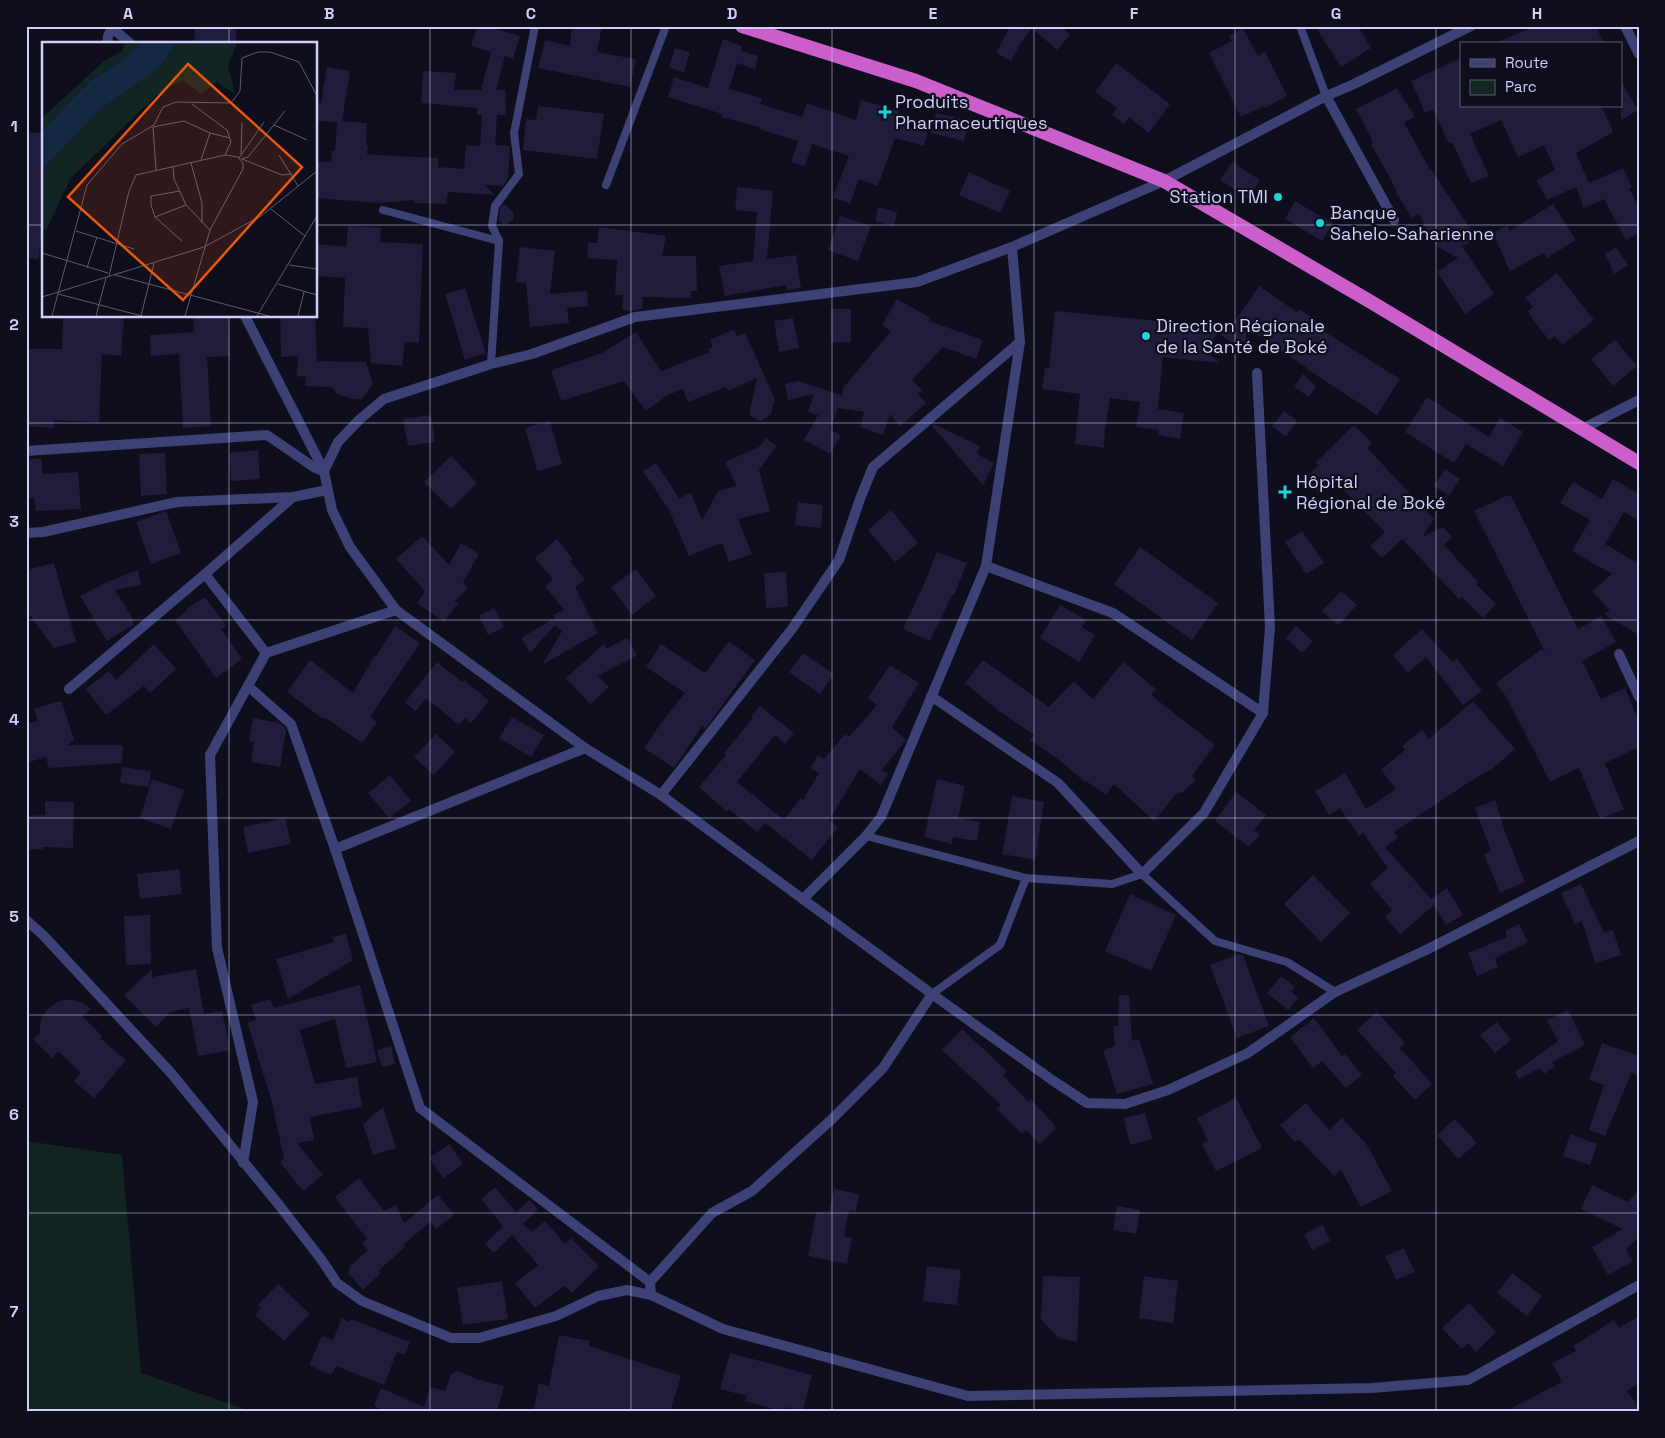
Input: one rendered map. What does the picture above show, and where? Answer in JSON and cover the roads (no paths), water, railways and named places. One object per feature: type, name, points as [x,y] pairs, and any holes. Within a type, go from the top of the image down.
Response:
[{"type":"highway","points":[[742,26],[916,81],[1164,181],[1371,302],[1639,463]]},
{"type":"street","points":[[324,471],[338,442],[360,419],[384,399],[491,364],[532,354],[635,317],[918,282],[1012,247],[1164,181],[1326,96],[1471,26]]},
{"type":"street","points":[[1625,26],[1639,54]]},
{"type":"street","points":[[107,42],[112,27],[129,42]]},
{"type":"street","points":[[1326,96],[1394,220]]},
{"type":"street","points":[[803,899],[866,836],[881,816],[986,566],[1020,342],[1012,247]]},
{"type":"street","points":[[246,318],[324,471],[332,510],[350,547],[396,610],[585,748],[661,795],[932,994],[1087,1103],[1125,1104],[1168,1090],[1248,1053],[1335,992],[1426,950],[1639,841]]},
{"type":"street","points":[[661,795],[792,629],[839,560],[873,467],[1020,342]]},
{"type":"street","points":[[931,696],[1058,782],[1142,874],[1204,813],[1263,713],[1270,627],[1257,373]]},
{"type":"street","points":[[1582,429],[1639,400]]},
{"type":"street","points":[[26,451],[267,435],[315,468],[324,471]]},
{"type":"street","points":[[26,533],[43,532],[177,502],[293,497],[327,490]]},
{"type":"street","points":[[69,689],[293,497]]},
{"type":"street","points":[[986,566],[1113,613],[1263,713]]},
{"type":"street","points":[[205,574],[266,653]]},
{"type":"street","points":[[244,1163],[253,1102],[217,948],[210,755],[266,653],[396,610]]},
{"type":"street","points":[[1619,654],[1639,696]]},
{"type":"street","points":[[248,686],[291,724],[335,849],[420,1108],[650,1282]]},
{"type":"street","points":[[335,849],[585,748]]},
{"type":"street","points":[[26,920],[43,935],[171,1073],[321,1259],[337,1283],[362,1301],[451,1338],[479,1338],[556,1316],[598,1296],[627,1290],[651,1294],[722,1329],[968,1396],[1372,1388],[1468,1380],[1639,1285]]},
{"type":"street","points":[[651,1294],[650,1282],[712,1213],[752,1191],[830,1121],[883,1068],[932,994]]},
{"type":"lane","points":[[491,364],[499,241],[492,226],[495,206],[519,174],[514,133],[535,26]]},
{"type":"lane","points":[[606,185],[666,26]]},
{"type":"lane","points":[[1300,26],[1326,96]]},
{"type":"lane","points":[[383,210],[499,241]]},
{"type":"lane","points":[[866,836],[1026,878],[1112,884],[1142,874],[1214,941],[1287,962],[1335,992]]},
{"type":"lane","points":[[932,994],[1000,945],[1026,878]]},
{"type":"place","name":"Produits Pharmaceutiques","points":[[885,112]]},
{"type":"place","name":"Station TMI","points":[[1278,197]]},
{"type":"place","name":"Banque Sahelo-Saharienne","points":[[1320,223]]},
{"type":"place","name":"Direction Régionale de la Santé de Boké","points":[[1146,336]]},
{"type":"place","name":"Hôpital Régional de Boké","points":[[1285,492]]}]
